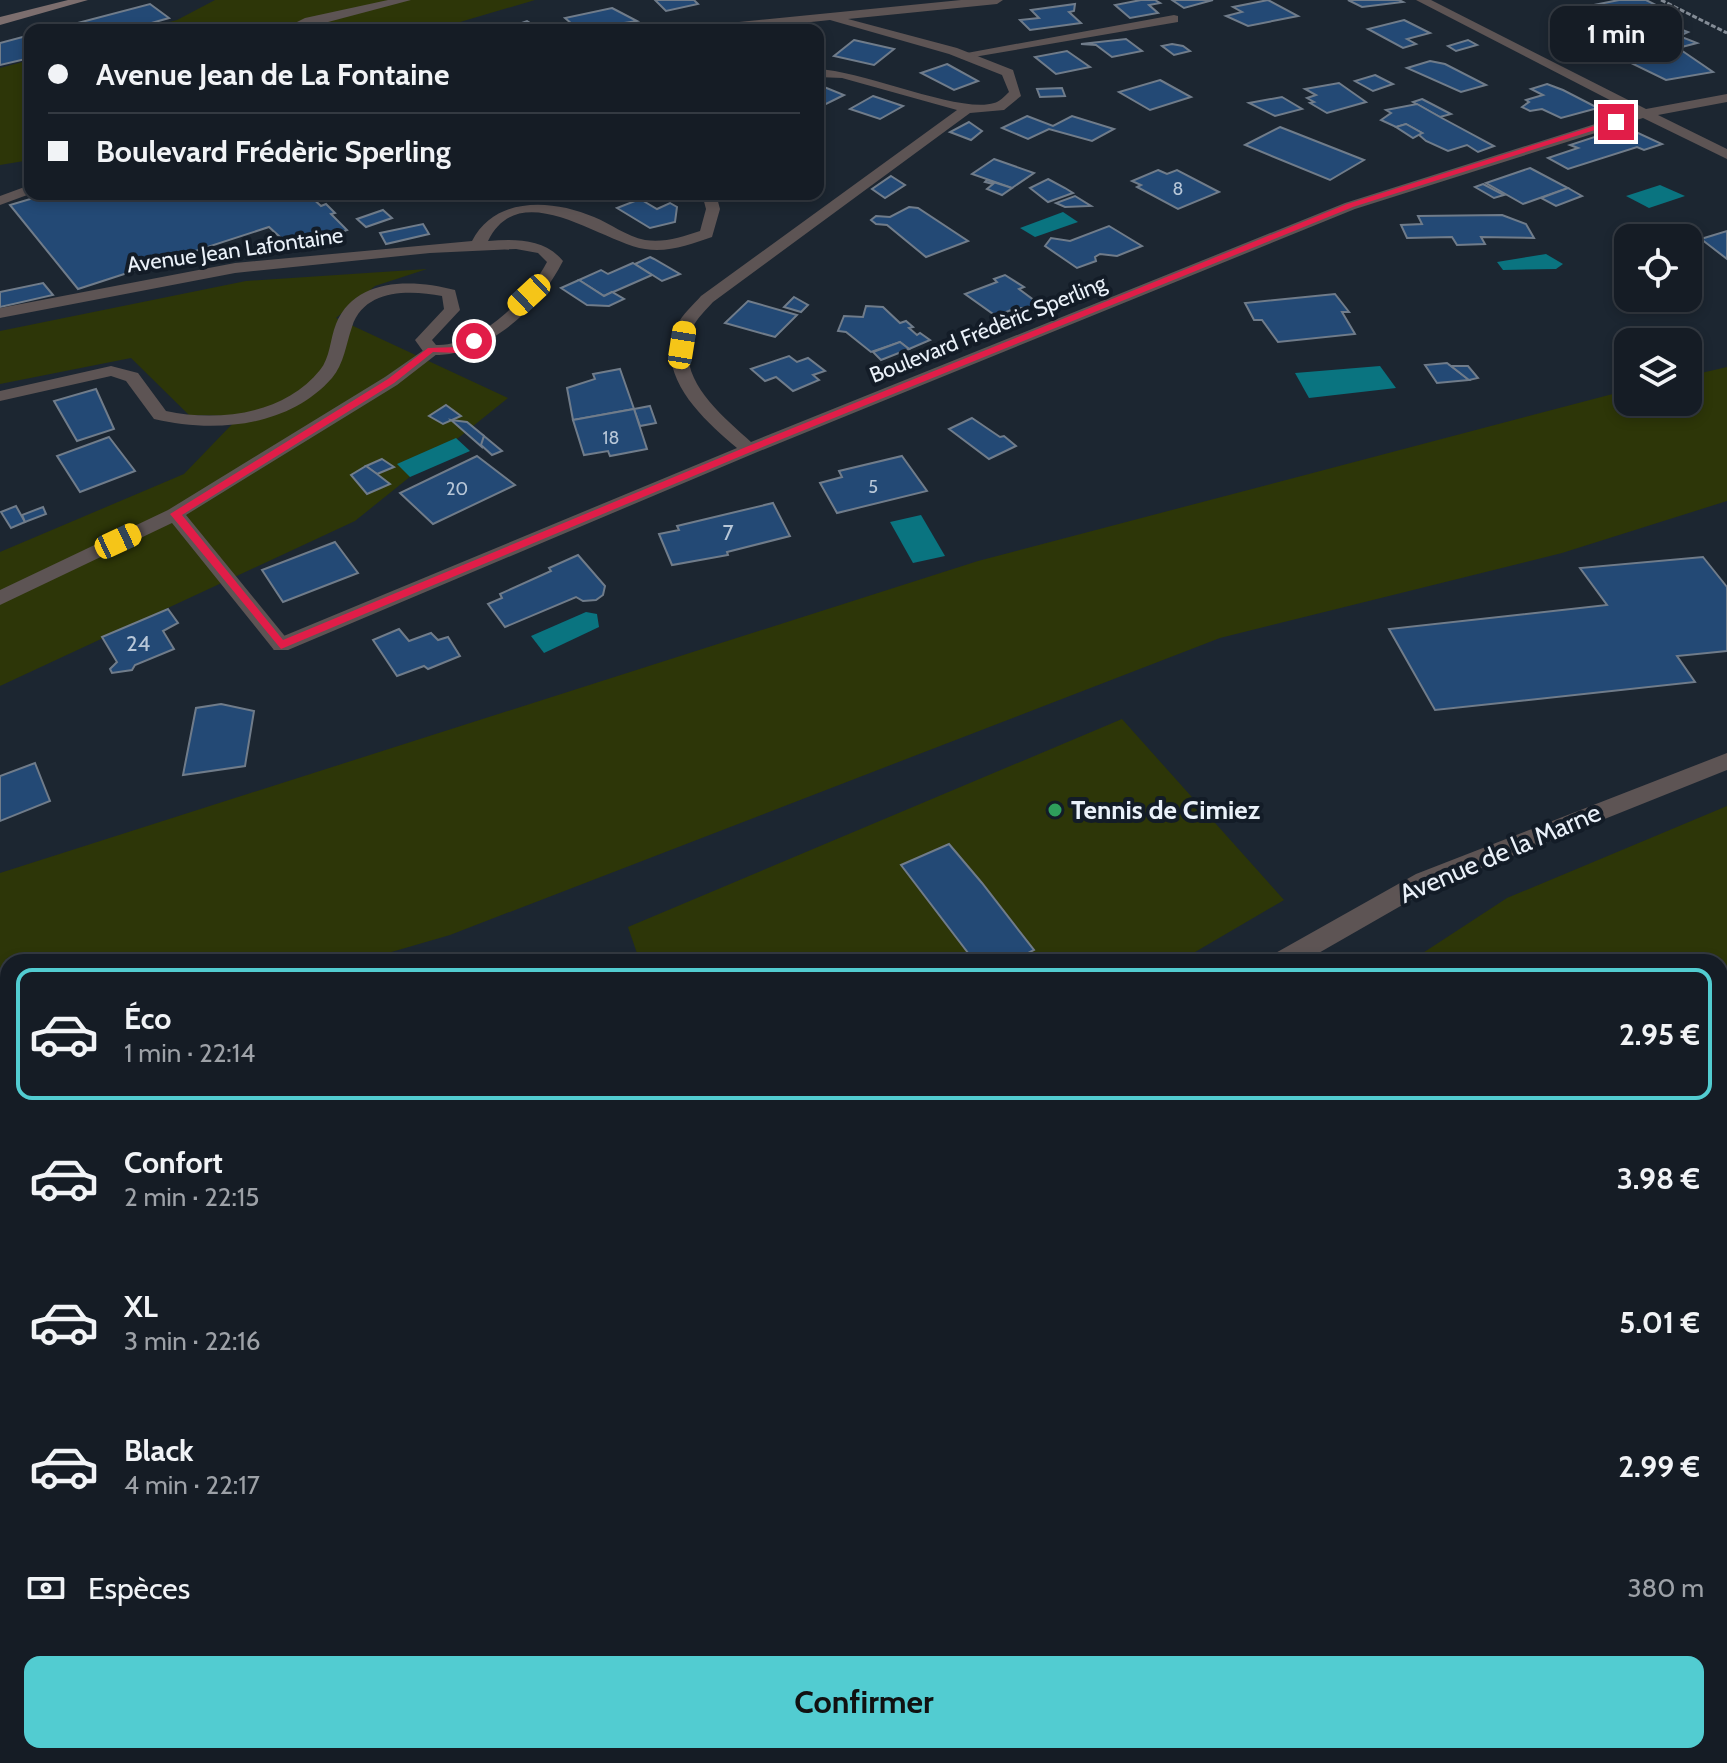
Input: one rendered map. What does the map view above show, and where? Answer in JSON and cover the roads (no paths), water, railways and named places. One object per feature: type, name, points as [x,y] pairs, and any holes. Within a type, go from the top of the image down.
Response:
[{"type":"street","points":[[0,21],[82,0]]},
{"type":"street","points":[[302,24],[405,0]]},
{"type":"street","points":[[773,24],[997,0]]},
{"type":"street","points":[[1422,0],[1727,155]]},
{"type":"street","points":[[824,73],[843,74],[967,109],[999,107],[1016,93],[1008,73],[962,55],[835,19]]},
{"type":"street","points":[[962,55],[1174,19]]},
{"type":"street","name":"Boulevard Frédèric Sperling","points":[[175,514],[281,645],[749,449],[1350,206],[1645,113],[1727,98]]},
{"type":"street","points":[[749,449],[694,400],[679,364],[685,327],[707,299],[967,109]]},
{"type":"street","points":[[0,201],[24,191]]},
{"type":"street","points":[[478,245],[485,226],[501,214],[532,209],[578,216],[636,243],[672,246],[707,234],[713,209],[711,200]]},
{"type":"street","name":"Avenue Jean Lafontaine","points":[[0,313],[235,268],[478,245],[516,244],[543,250],[555,261],[549,276],[488,333],[459,350],[431,350]]},
{"type":"street","points":[[0,396],[111,371],[132,377],[160,415],[211,424],[256,413],[306,395],[329,371],[347,317],[374,292],[416,286],[449,293],[452,310],[423,340],[431,350],[391,381],[175,514],[0,598]]},
{"type":"street","name":"Avenue de la Marne","points":[[1295,954],[1424,881],[1727,761]]},
{"type":"water","points":[[1660,185],[1685,196],[1649,208],[1626,196]]},
{"type":"water","points":[[1063,212],[1078,222],[1035,237],[1020,228]]},
{"type":"water","points":[[1546,254],[1563,264],[1556,269],[1503,270],[1497,262]]},
{"type":"water","points":[[1380,366],[1396,388],[1309,398],[1295,373]]},
{"type":"water","points":[[456,438],[470,451],[410,477],[397,464]]},
{"type":"water","points":[[921,515],[945,556],[913,563],[890,522]]},
{"type":"water","points":[[586,612],[597,614],[599,627],[544,653],[531,636]]},
{"type":"place","name":"Tennis de Cimiez","points":[[1055,810]]}]
